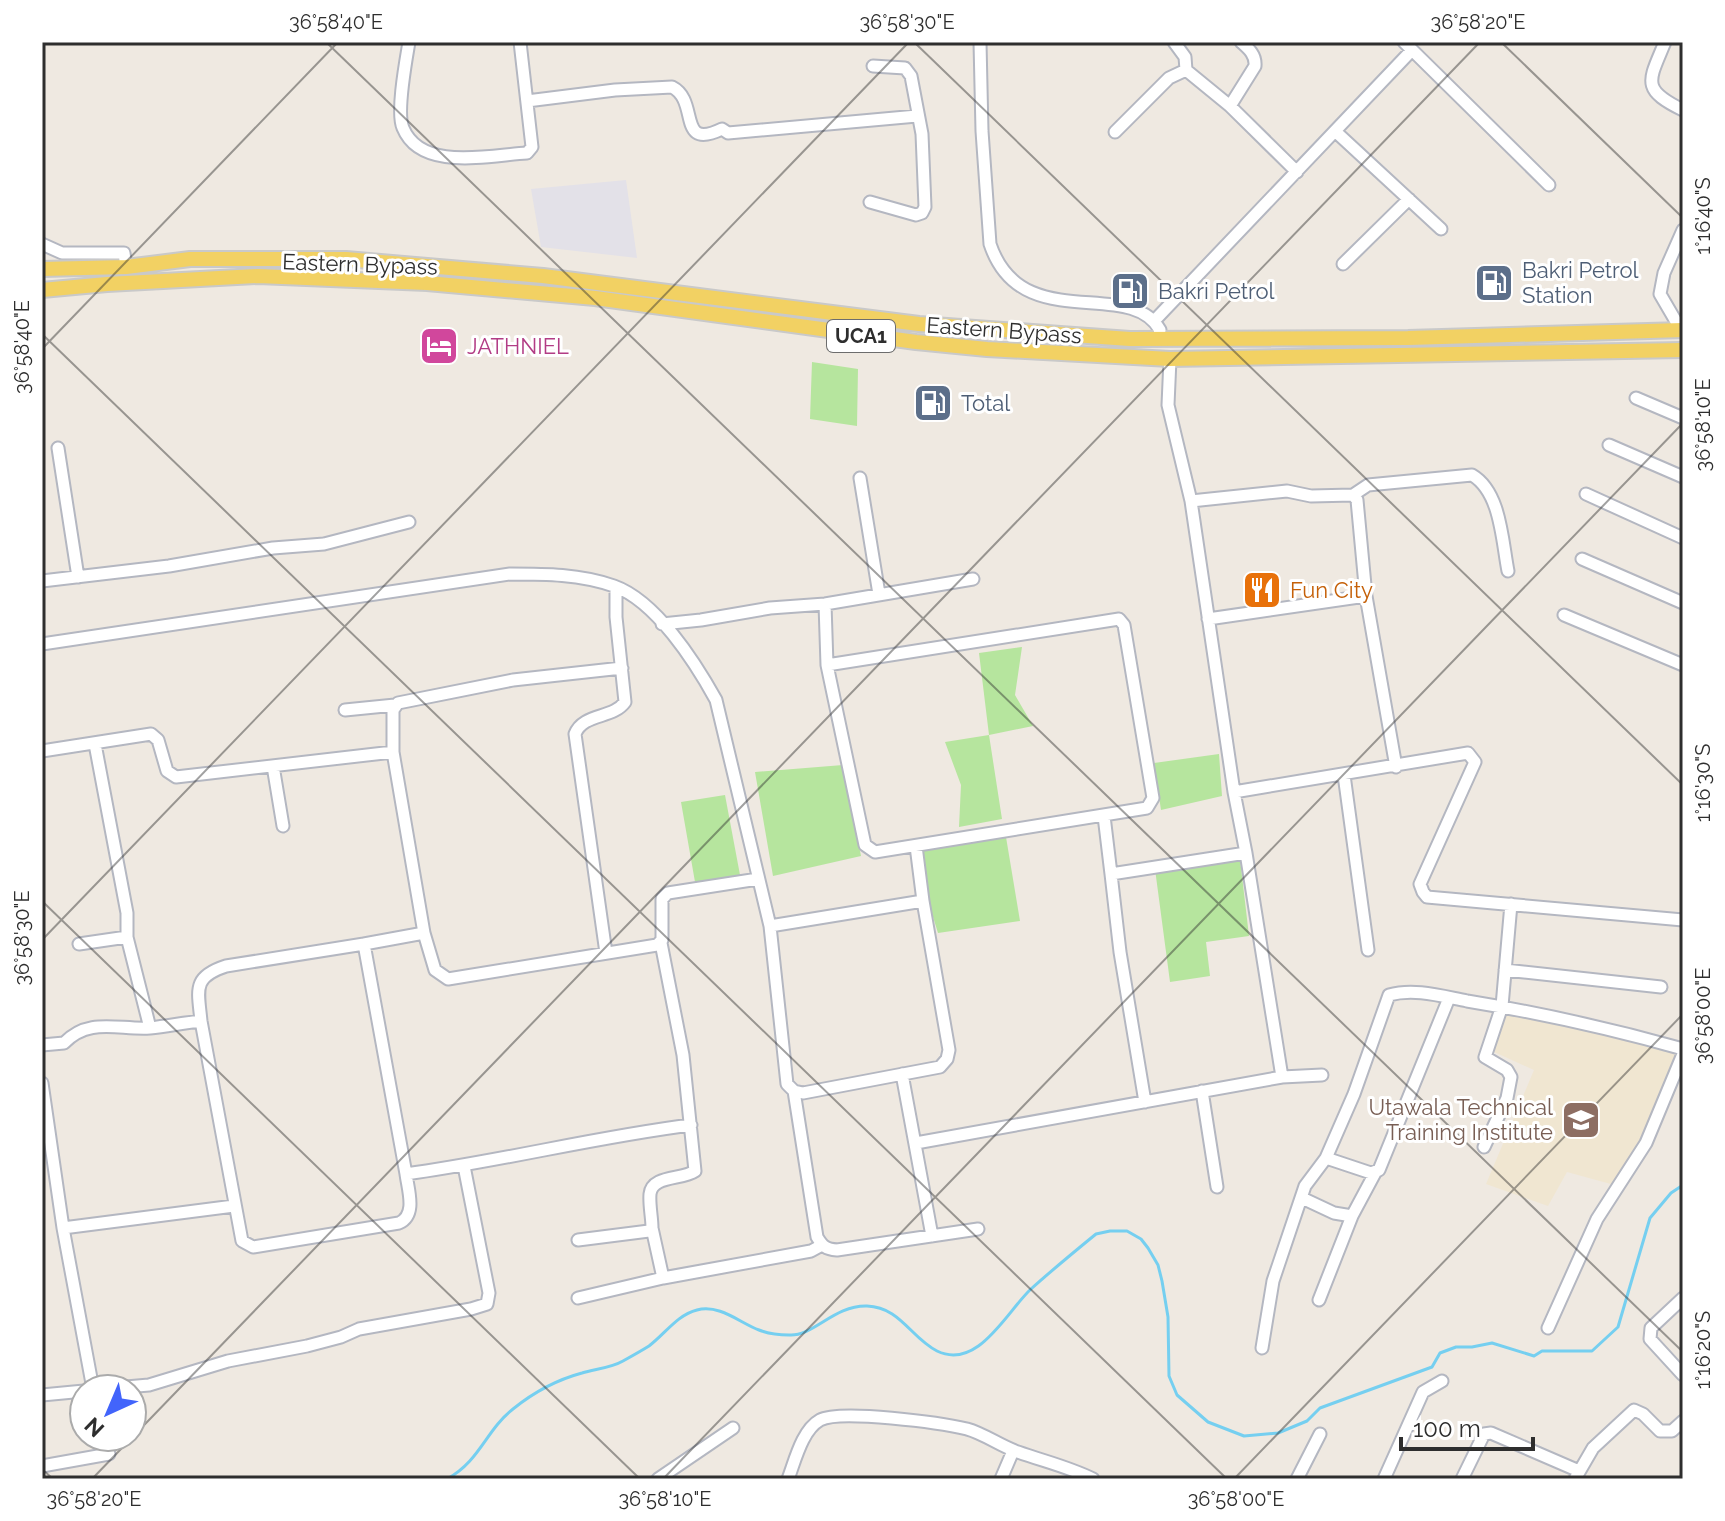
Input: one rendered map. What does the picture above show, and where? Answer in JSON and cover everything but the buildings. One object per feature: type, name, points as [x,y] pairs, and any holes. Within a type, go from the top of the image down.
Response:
[{"type":"main road","name":"Eastern Bypass","points":[[42,269],[126,267],[190,259],[346,259],[543,276],[919,324],[1103,338],[1408,338],[1682,330]]},
{"type":"main road","name":"Eastern Bypass","points":[[42,290],[258,276],[427,283],[595,298],[813,330],[930,343],[1170,359],[1683,350]]},
{"type":"main road","points":[[1649,332],[1650,351]]},
{"type":"street","points":[[409,42],[401,126],[424,153],[460,157],[527,153],[532,147],[520,42]]},
{"type":"street","points":[[980,42],[982,131],[990,244],[995,261],[1016,284],[1030,293],[1044,298],[1127,308],[1155,320],[1160,330],[1158,339]]},
{"type":"street","points":[[1174,42],[1185,57],[1186,70],[1230,106],[1297,172]]},
{"type":"street","points":[[1230,106],[1255,66],[1252,52],[1241,42]]},
{"type":"street","points":[[1665,42],[1651,85],[1661,99],[1683,110]]},
{"type":"street","points":[[1155,320],[1336,132],[1408,46],[1549,185]]},
{"type":"street","points":[[870,202],[916,215],[922,213],[925,207],[922,134],[909,71],[905,68],[873,66]]},
{"type":"street","points":[[1115,132],[1169,78],[1186,70]]},
{"type":"street","points":[[527,101],[615,90],[672,87],[685,98],[692,129],[698,135],[706,136],[722,129],[728,133],[917,116]]},
{"type":"street","points":[[1336,132],[1441,229]]},
{"type":"street","points":[[1343,264],[1409,199]]},
{"type":"street","points":[[1682,330],[1660,294],[1664,273],[1683,230]]},
{"type":"street","points":[[42,244],[62,253],[124,253],[126,267]]},
{"type":"street","points":[[1170,359],[1168,405],[1191,501],[1234,792],[1282,1077]]},
{"type":"street","points":[[1636,398],[1683,418]]},
{"type":"street","points":[[1609,445],[1683,477]]},
{"type":"street","points":[[58,448],[78,577]]},
{"type":"street","points":[[1191,501],[1287,491],[1311,496],[1353,495],[1368,485],[1472,475],[1481,480],[1488,491],[1508,571]]},
{"type":"street","points":[[860,478],[879,594]]},
{"type":"street","points":[[1586,494],[1683,538]]},
{"type":"street","points":[[1353,495],[1357,500],[1366,596],[1396,767]]},
{"type":"street","points":[[42,581],[169,566],[273,548],[324,544],[409,522]]},
{"type":"street","points":[[1582,559],[1683,603]]},
{"type":"street","points":[[42,644],[510,574],[554,574],[616,587],[637,598],[701,673],[716,700],[770,926],[787,1084],[794,1091],[803,1093],[940,1067],[947,1059],[949,1050],[916,846]]},
{"type":"street","points":[[662,624],[770,608],[825,604],[973,579]]},
{"type":"street","points":[[606,953],[575,734],[581,724],[622,708],[625,702],[616,587]]},
{"type":"street","points":[[1208,619],[1366,596]]},
{"type":"street","points":[[825,604],[827,665],[865,845],[875,852],[1147,808],[1153,798],[1124,625],[1119,619],[827,665]]},
{"type":"street","points":[[1564,615],[1683,665]]},
{"type":"street","points":[[345,710],[395,705],[513,680],[622,668]]},
{"type":"street","points":[[395,705],[393,752],[424,933],[435,970],[448,979],[661,943]]},
{"type":"street","points":[[42,751],[151,734],[156,736],[167,771],[176,777],[393,752]]},
{"type":"street","points":[[95,744],[127,913],[127,937],[150,1028]]},
{"type":"street","points":[[1234,792],[1468,753],[1475,762],[1420,884],[1427,897],[1683,920]]},
{"type":"street","points":[[273,766],[283,826]]},
{"type":"street","points":[[1344,775],[1368,950]]},
{"type":"street","points":[[1104,816],[1120,952],[1145,1102]]},
{"type":"street","points":[[1111,874],[1246,853]]},
{"type":"street","points":[[663,1278],[652,1228],[650,1191],[653,1186],[695,1171],[683,1055],[661,943],[660,907],[668,893],[758,879]]},
{"type":"street","points":[[770,926],[923,901]]},
{"type":"street","points":[[1484,1147],[1507,1098],[1511,1077],[1507,1070],[1485,1057],[1502,1006],[1511,904]]},
{"type":"street","points":[[364,944],[406,1174],[410,1212],[406,1220],[399,1223],[253,1247],[242,1241],[234,1206],[201,1021],[198,990],[201,979],[213,970],[424,933]]},
{"type":"street","points":[[79,944],[127,937]]},
{"type":"street","points":[[1505,970],[1661,987]]},
{"type":"street","points":[[1262,1348],[1273,1281],[1305,1186],[1326,1158],[1354,1094],[1389,995],[1407,991],[1502,1006],[1608,1028],[1683,1051],[1646,1143],[1597,1219],[1548,1328]]},
{"type":"street","points":[[1319,1300],[1352,1216],[1379,1170],[1449,998]]},
{"type":"street","points":[[42,1045],[64,1043],[75,1031],[101,1026],[150,1028],[201,1021]]},
{"type":"street","points":[[902,1074],[932,1236]]},
{"type":"street","points":[[916,1143],[1282,1077],[1322,1075]]},
{"type":"street","points":[[42,1083],[63,1228],[90,1373]]},
{"type":"street","points":[[794,1091],[817,1237],[827,1249],[978,1229]]},
{"type":"street","points":[[1202,1091],[1217,1187]]},
{"type":"street","points":[[406,1174],[464,1166],[616,1135],[691,1125]]},
{"type":"street","points":[[1326,1158],[1375,1173]]},
{"type":"street","points":[[148,1385],[228,1361],[318,1343],[359,1329],[487,1304],[489,1293],[464,1166]]},
{"type":"street","points":[[1302,1198],[1334,1213],[1352,1216]]},
{"type":"street","points":[[63,1228],[234,1206]]},
{"type":"street","points":[[578,1240],[649,1231],[652,1228]]},
{"type":"street","points":[[578,1298],[663,1278],[811,1251],[822,1245]]},
{"type":"street","points":[[1683,1298],[1649,1333],[1650,1339],[1683,1375]]},
{"type":"street","points":[[1384,1479],[1423,1392],[1442,1381]]},
{"type":"street","points":[[42,1395],[68,1393]]},
{"type":"street","points":[[1462,1479],[1484,1434],[1491,1433],[1577,1475],[1593,1448],[1634,1410],[1643,1414],[1660,1431],[1672,1431],[1683,1421]]},
{"type":"street","points":[[788,1479],[810,1428],[822,1419],[838,1416],[899,1419],[968,1430],[1013,1451],[1078,1471],[1093,1479]]},
{"type":"street","points":[[658,1479],[733,1428]]},
{"type":"street","points":[[1297,1479],[1320,1434]]},
{"type":"street","points":[[1001,1479],[1013,1451]]},
{"type":"street","points":[[42,1466],[109,1454]]},
{"type":"shaded area","points":[[626,180],[637,258],[541,247],[531,189]]},
{"type":"shaded area","name":"Utawala Technical Training Institute","points":[[1505,1010],[1681,1051],[1618,1186],[1567,1172],[1548,1206],[1486,1184],[1534,1070],[1492,1051]]},
{"type":"green space","points":[[812,362],[858,369],[857,426],[810,419]]},
{"type":"green space","points":[[1022,647],[1015,695],[1033,726],[989,735],[979,653]]},
{"type":"green space","points":[[989,735],[1002,819],[959,827],[961,785],[945,742]]},
{"type":"green space","points":[[1219,754],[1222,796],[1161,810],[1154,763]]},
{"type":"green space","points":[[843,765],[861,856],[773,876],[755,772]]},
{"type":"green space","points":[[725,795],[740,875],[695,882],[681,802]]},
{"type":"green space","points":[[1006,837],[1020,921],[938,933],[925,891],[921,848]]},
{"type":"green space","points":[[1240,859],[1249,936],[1206,942],[1210,976],[1170,982],[1155,869]]},
{"type":"waterway","points":[[447,1479],[467,1463],[504,1417],[529,1397],[563,1379],[623,1361],[649,1346],[690,1312],[714,1310],[763,1331],[789,1335],[807,1331],[844,1310],[867,1306],[897,1317],[937,1351],[952,1355],[966,1353],[990,1336],[1031,1289],[1063,1261],[1096,1234],[1110,1231],[1127,1231],[1141,1239],[1158,1265],[1168,1317],[1169,1376],[1177,1395],[1208,1422],[1244,1436],[1278,1433],[1307,1421],[1320,1408],[1432,1367],[1440,1353],[1456,1347],[1492,1343],[1534,1356],[1542,1351],[1592,1351],[1618,1327],[1650,1218],[1671,1193],[1683,1185]]},
{"type":"place","name":"Bakri Petrol Station","points":[[1494,283]]},
{"type":"place","name":"Bakri Petrol","points":[[1130,291]]},
{"type":"place","name":"JATHNIEL","points":[[439,346]]},
{"type":"place","name":"Total","points":[[933,403]]},
{"type":"place","name":"Fun City","points":[[1262,590]]},
{"type":"place","name":"Utawala Technical Training Institute","points":[[1581,1120]]}]
